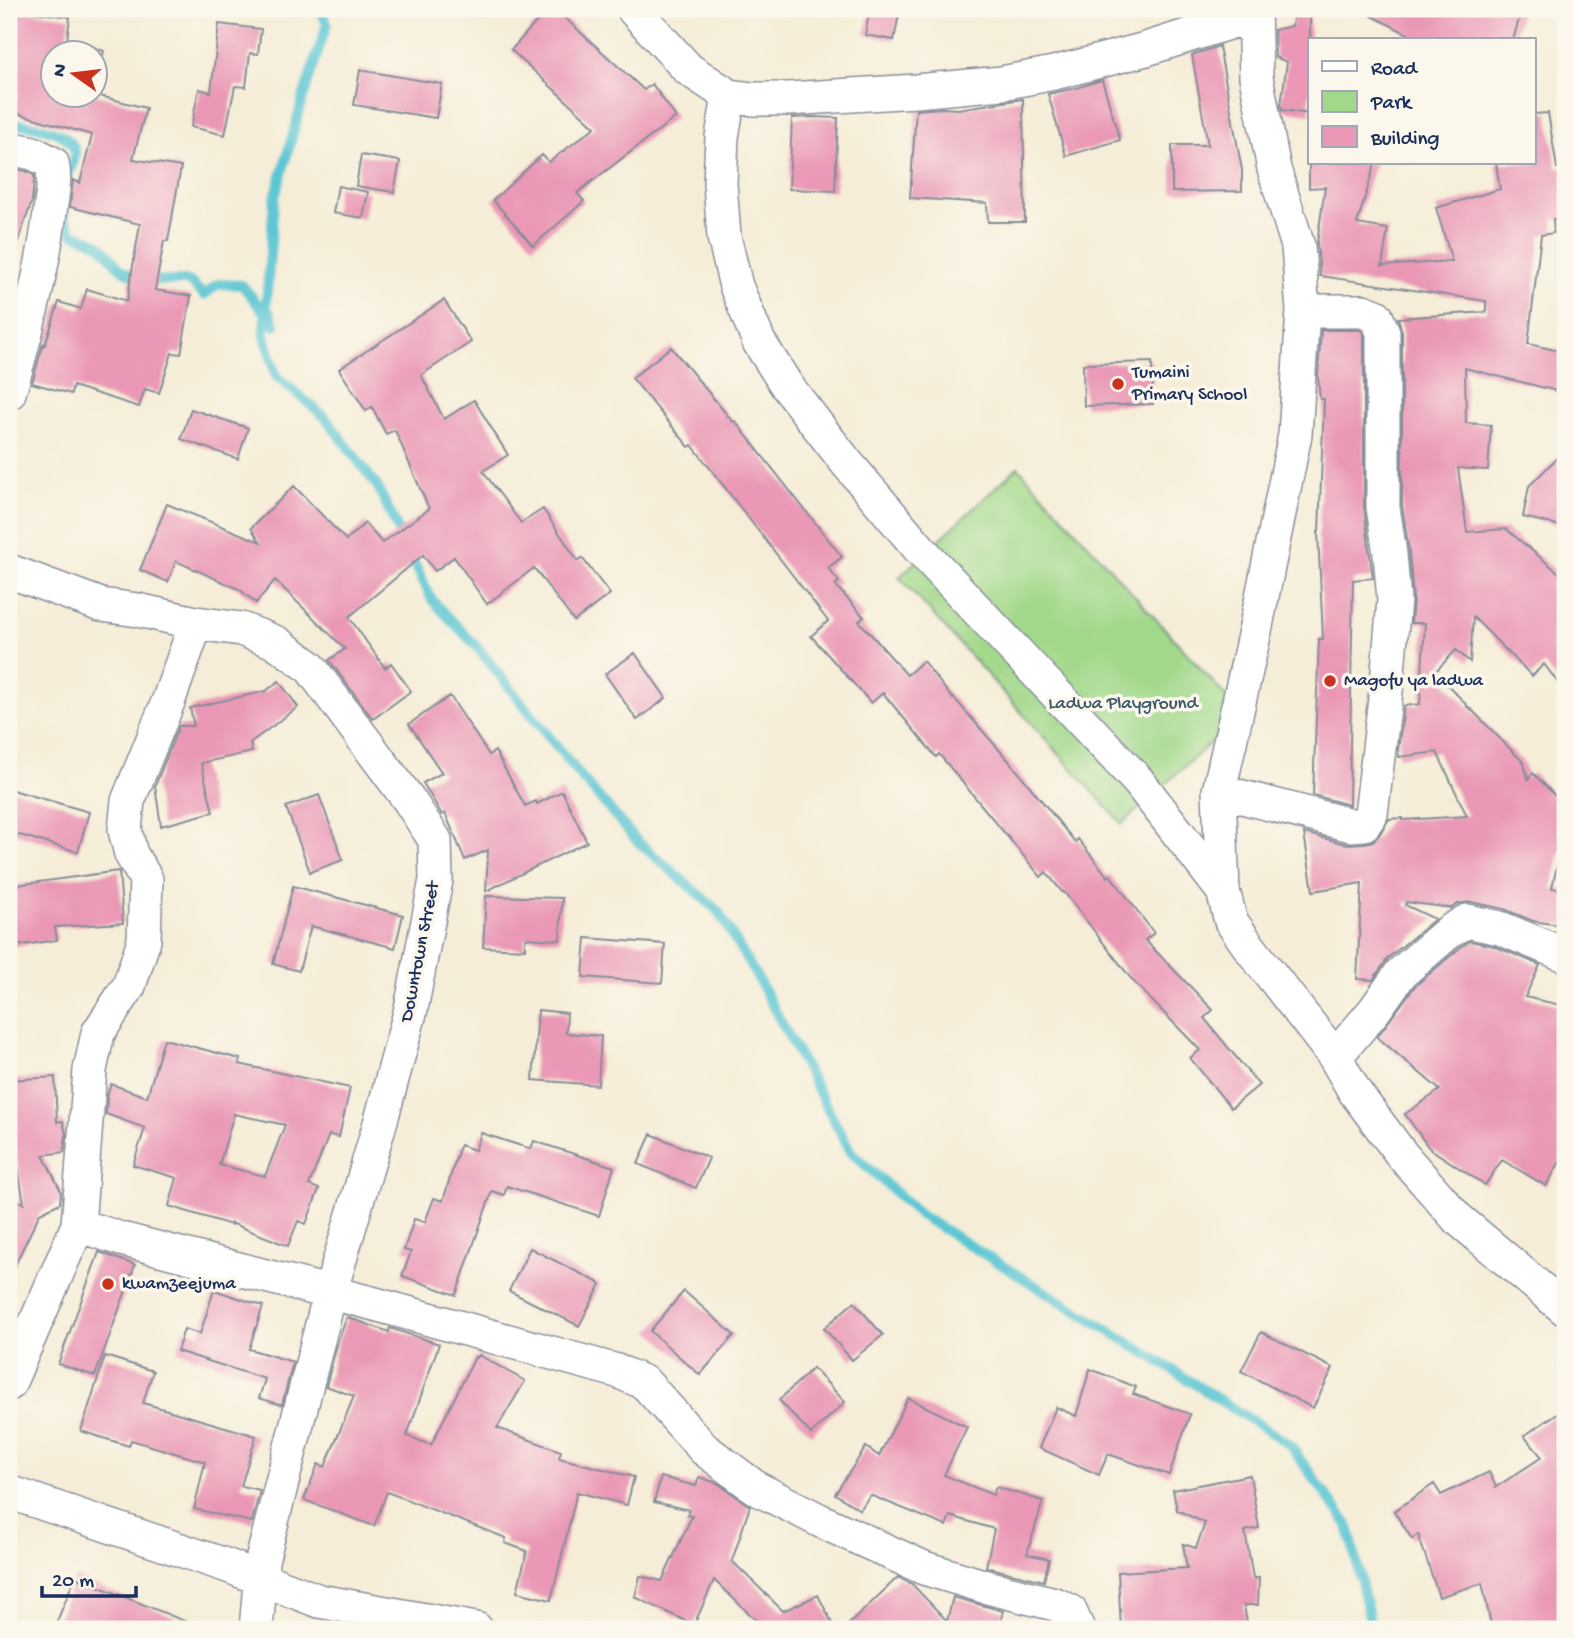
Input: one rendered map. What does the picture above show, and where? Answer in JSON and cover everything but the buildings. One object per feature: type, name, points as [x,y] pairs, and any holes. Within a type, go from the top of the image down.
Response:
[{"type":"street","points":[[634,10],[688,69],[729,96],[753,99],[916,91],[1002,83],[1054,73],[1146,49],[1254,12],[1256,77],[1274,169],[1298,246],[1303,311],[1295,435],[1219,791],[1223,891],[1231,921],[1335,1058],[1355,1092],[1402,1155],[1457,1218],[1565,1309]]},
{"type":"street","points":[[729,96],[722,137],[720,183],[724,237],[736,286],[759,342],[787,386],[846,462],[919,548],[1138,781],[1223,891]]},
{"type":"street","points":[[9,148],[33,153],[52,163],[55,175],[47,237],[9,393]]},
{"type":"street","points":[[1219,791],[1351,825],[1364,824],[1371,814],[1394,600],[1383,507],[1383,332],[1376,316],[1363,312],[1303,311]]},
{"type":"street","name":"Downtown Street","points":[[9,571],[101,605],[242,629],[277,643],[310,667],[410,800],[435,840],[436,880],[411,1009],[330,1293],[262,1561],[256,1629]]},
{"type":"street","points":[[9,1384],[78,1225],[90,1070],[98,1033],[129,986],[144,940],[146,879],[131,853],[125,830],[128,801],[197,623]]},
{"type":"street","points":[[1335,1058],[1401,973],[1450,931],[1467,922],[1500,928],[1565,955]]},
{"type":"street","points":[[78,1225],[121,1239],[375,1304],[617,1371],[645,1383],[704,1449],[756,1488],[924,1568],[1055,1604],[1070,1611],[1078,1629]]},
{"type":"street","points":[[9,1492],[228,1566],[319,1601],[476,1629]]},
{"type":"green space","name":"Ladwa Playground","points":[[1018,467],[1242,714],[1122,824],[899,577]]},
{"type":"waterway","points":[[320,9],[327,24],[274,201],[264,332],[276,376],[325,417],[377,486],[432,600],[477,647],[583,779],[637,841],[718,911],[758,979],[851,1152],[920,1215],[1289,1444],[1348,1525],[1372,1629]]},
{"type":"waterway","points":[[9,123],[50,130],[68,140],[74,147],[75,156],[67,178]]},
{"type":"waterway","points":[[64,209],[65,219],[72,233],[99,245],[124,271],[148,279],[189,281],[204,295],[218,284],[242,285],[264,312],[269,312],[275,326]]},
{"type":"place","name":"Tumaini Primary School","points":[[1118,384]]},
{"type":"place","name":"Magofu ya ladwa","points":[[1330,681]]},
{"type":"place","name":"kwamzeejuma","points":[[108,1284]]}]
